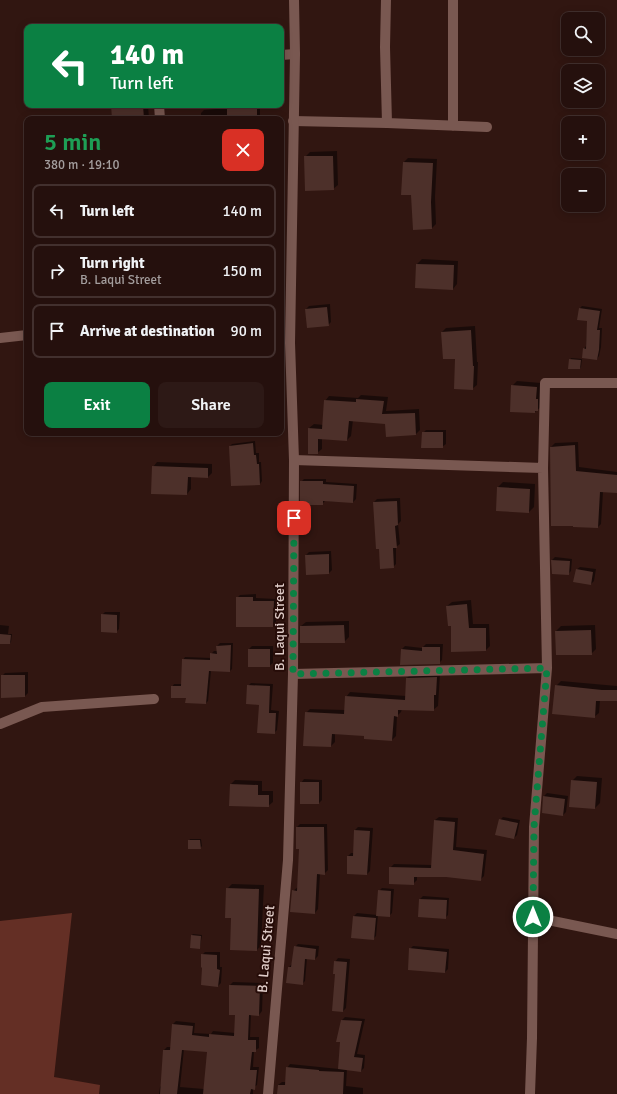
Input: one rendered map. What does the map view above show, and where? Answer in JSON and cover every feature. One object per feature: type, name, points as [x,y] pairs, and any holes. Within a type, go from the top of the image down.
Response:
[{"type":"street","name":"B. Laqui Street","points":[[268,1094],[288,860],[293,674],[294,460],[290,343],[295,54],[294,0]]},
{"type":"street","points":[[386,0],[385,47],[387,123]]},
{"type":"street","points":[[453,0],[453,126]]},
{"type":"street","points":[[284,55],[295,54]]},
{"type":"street","points":[[293,121],[487,127]]},
{"type":"street","points":[[0,338],[24,334]]},
{"type":"street","points":[[530,1094],[534,827],[547,668],[543,468],[545,383],[617,383]]},
{"type":"street","points":[[294,460],[543,468]]},
{"type":"street","points":[[293,674],[547,668]]},
{"type":"street","points":[[0,724],[42,707],[154,699]]},
{"type":"street","points":[[533,917],[617,934]]},
{"type":"shaded area","points":[[72,913],[54,1077],[100,1085],[99,1094],[0,1094],[0,921]]},
{"type":"building","points":[[111,108],[143,108],[144,116],[112,116]]},
{"type":"building","points":[[227,108],[257,108],[257,116],[227,116]]},
{"type":"building","points":[[304,156],[333,156],[334,190],[305,191]]},
{"type":"building","points":[[403,162],[433,163],[431,202],[432,229],[413,230],[411,195],[401,195]]},
{"type":"building","points":[[416,264],[454,265],[453,290],[415,288]]},
{"type":"building","points":[[327,307],[329,326],[307,328],[305,309]]},
{"type":"building","points":[[579,308],[600,311],[597,330],[600,330],[597,360],[582,358],[583,348],[586,349],[587,321],[577,320]]},
{"type":"building","points":[[471,330],[474,366],[473,390],[454,389],[455,359],[443,359],[441,332]]},
{"type":"building","points":[[569,359],[581,360],[580,369],[568,369]]},
{"type":"building","points":[[511,385],[537,387],[536,399],[538,399],[538,411],[535,411],[535,413],[510,412]]},
{"type":"building","points":[[356,399],[384,401],[382,414],[415,413],[416,435],[386,437],[385,424],[349,421],[347,441],[318,439],[318,454],[308,454],[308,428],[322,429],[324,400],[356,402]]},
{"type":"building","points":[[422,432],[443,432],[443,448],[421,448]]},
{"type":"building","points":[[253,443],[254,455],[256,455],[257,464],[259,464],[260,485],[231,486],[229,446]]},
{"type":"building","points":[[575,445],[576,471],[617,475],[617,493],[600,492],[598,528],[551,526],[550,447]]},
{"type":"building","points":[[152,466],[208,468],[208,478],[188,477],[187,495],[151,494]]},
{"type":"building","points":[[300,481],[323,481],[323,484],[354,486],[353,503],[323,501],[323,505],[300,505]]},
{"type":"building","points":[[497,487],[530,489],[529,513],[496,511]]},
{"type":"building","points":[[397,501],[398,525],[395,526],[397,548],[393,548],[394,568],[380,569],[379,549],[376,549],[373,502]]},
{"type":"building","points":[[329,554],[329,574],[306,575],[305,555]]},
{"type":"building","points":[[551,560],[570,561],[569,575],[552,574]]},
{"type":"building","points":[[576,569],[593,572],[591,585],[573,582]]},
{"type":"building","points":[[236,597],[253,597],[253,601],[274,601],[273,627],[236,627]]},
{"type":"building","points":[[467,604],[469,628],[486,628],[486,651],[451,652],[451,626],[448,626],[446,606]]},
{"type":"building","points":[[101,614],[117,615],[117,633],[101,632]]},
{"type":"building","points":[[344,625],[345,643],[300,643],[300,626]]},
{"type":"building","points":[[591,630],[592,655],[556,655],[555,631]]},
{"type":"building","points":[[0,634],[11,635],[10,644],[0,644]]},
{"type":"building","points":[[231,645],[230,672],[209,671],[206,704],[185,703],[186,698],[171,698],[171,686],[181,686],[182,659],[210,660],[210,653],[217,654],[216,646]]},
{"type":"building","points":[[422,647],[440,647],[440,664],[400,665],[401,649],[422,651]]},
{"type":"building","points":[[248,649],[270,649],[270,667],[248,667]]},
{"type":"building","points":[[1,675],[25,675],[25,697],[1,698]]},
{"type":"building","points":[[437,677],[436,695],[434,695],[434,711],[398,710],[398,717],[394,716],[392,741],[364,739],[364,736],[332,734],[331,747],[303,746],[305,712],[344,714],[345,696],[405,700],[406,678]]},
{"type":"building","points":[[247,685],[270,686],[269,713],[276,713],[275,734],[257,733],[259,705],[246,704]]},
{"type":"building","points":[[555,685],[602,690],[617,690],[617,701],[596,701],[595,718],[552,714]]},
{"type":"building","points":[[571,780],[597,782],[595,809],[569,807]]},
{"type":"building","points":[[300,782],[319,782],[319,804],[300,804]]},
{"type":"building","points":[[230,784],[258,785],[258,795],[269,795],[269,807],[229,806]]},
{"type":"building","points":[[543,796],[565,799],[563,816],[542,813]]},
{"type":"building","points":[[499,819],[518,823],[514,839],[495,835]]},
{"type":"building","points":[[434,820],[455,822],[453,850],[484,854],[481,881],[446,877],[414,877],[414,885],[389,884],[389,867],[431,868]]},
{"type":"building","points":[[296,827],[324,827],[325,875],[317,874],[315,914],[290,912],[292,890],[297,891],[299,849],[296,849]]},
{"type":"building","points":[[354,830],[370,831],[367,875],[347,874],[347,856],[353,856]]},
{"type":"building","points":[[188,840],[200,840],[201,849],[188,849]]},
{"type":"building","points":[[226,888],[259,889],[257,951],[230,950],[231,918],[225,918]]},
{"type":"building","points":[[378,890],[391,891],[390,917],[376,916]]},
{"type":"building","points":[[419,899],[447,900],[446,919],[418,917]]},
{"type":"building","points":[[353,916],[376,918],[374,940],[351,938]]},
{"type":"building","points":[[191,935],[201,936],[200,949],[190,948]]},
{"type":"building","points":[[294,946],[316,949],[315,960],[305,959],[303,985],[286,983],[288,967],[291,967]]},
{"type":"building","points":[[409,948],[447,952],[445,973],[408,970]]},
{"type":"building","points":[[201,954],[217,955],[217,969],[220,970],[218,987],[201,985]]},
{"type":"building","points":[[334,961],[347,962],[343,1012],[332,1011],[335,974],[333,974]]},
{"type":"building","points":[[229,985],[260,986],[259,1016],[249,1015],[248,1040],[256,1040],[256,1052],[252,1052],[250,1070],[257,1070],[255,1090],[251,1089],[250,1094],[203,1094],[207,1052],[182,1050],[177,1094],[160,1094],[163,1050],[170,1050],[172,1024],[193,1026],[192,1035],[209,1037],[209,1034],[234,1036],[235,1015],[229,1015]]},
{"type":"building","points":[[341,1020],[362,1021],[354,1057],[363,1058],[361,1072],[338,1069],[340,1042],[336,1042]]},
{"type":"building","points":[[286,1067],[344,1072],[343,1094],[277,1094],[278,1085],[285,1085]]},
{"type":"route","points":[[294,518],[293,674],[547,668],[534,827],[533,917]]}]
